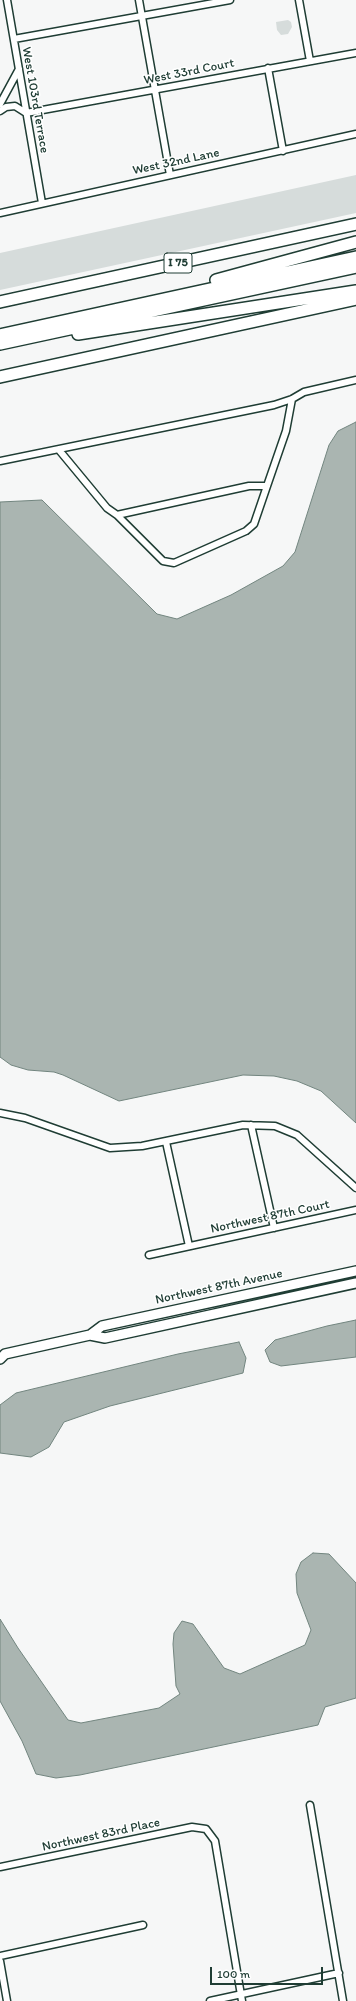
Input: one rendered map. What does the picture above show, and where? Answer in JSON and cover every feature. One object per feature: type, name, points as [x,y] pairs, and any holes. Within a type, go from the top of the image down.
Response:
[{"type":"highway","name":"I 75","points":[[0,302],[356,224]]},
{"type":"highway","points":[[117,309],[130,303],[356,242]]},
{"type":"highway","points":[[0,335],[356,257]]},
{"type":"highway","points":[[0,344],[356,267]]},
{"type":"highway","points":[[0,344],[145,325],[356,291]]},
{"type":"highway","points":[[0,377],[356,299]]},
{"type":"street","name":"West 103rd Terrace","points":[[7,0],[42,203]]},
{"type":"street","points":[[139,0],[170,175]]},
{"type":"street","points":[[14,39],[230,0]]},
{"type":"street","points":[[299,0],[310,61]]},
{"type":"street","name":"West 33rd Court","points":[[26,113],[356,53]]},
{"type":"street","points":[[268,68],[283,151]]},
{"type":"street","points":[[0,104],[19,69]]},
{"type":"street","points":[[0,111],[6,107],[15,106],[26,113]]},
{"type":"street","name":"West 32nd Lane","points":[[0,213],[356,134]]},
{"type":"street","points":[[0,461],[202,421],[274,405],[292,399],[304,392],[356,380]]},
{"type":"street","points":[[59,450],[107,508],[118,515],[163,561],[174,563],[246,531],[254,524],[286,431],[292,399]]},
{"type":"street","points":[[118,515],[249,486],[267,486]]},
{"type":"street","points":[[0,1113],[25,1118],[110,1148],[142,1146],[251,1125],[269,1125],[283,1128],[297,1135],[356,1188]]},
{"type":"street","points":[[251,1125],[274,1228]]},
{"type":"street","points":[[166,1142],[189,1246]]},
{"type":"street","name":"Northwest 87th Court","points":[[149,1255],[356,1210]]},
{"type":"street","name":"Northwest 87th Avenue","points":[[2,1355],[90,1335],[102,1326],[356,1271]]},
{"type":"street","name":"Northwest 87th Avenue","points":[[90,1335],[105,1338],[356,1283]]},
{"type":"street","points":[[310,1805],[343,2001]]},
{"type":"street","name":"Northwest 83rd Place","points":[[0,1867],[192,1827],[206,1828],[215,1841],[240,1994]]},
{"type":"street","points":[[0,1956],[143,1926]]},
{"type":"street","points":[[0,1961],[7,2001]]},
{"type":"street","points":[[210,2001],[339,1973]]},
{"type":"street","points":[[240,1994],[242,2001]]},
{"type":"shaded area","points":[[288,20],[291,22],[292,27],[288,34],[281,35],[277,30],[276,22]]},
{"type":"shaded area","points":[[356,175],[356,213],[0,290],[0,253]]},
{"type":"shaded area","points":[[356,422],[356,1123],[321,1091],[297,1081],[274,1076],[243,1075],[119,1101],[54,1072],[28,1070],[11,1065],[0,1057],[0,502],[42,500],[157,614],[177,619],[231,595],[283,566],[295,552],[329,445],[338,431]]},
{"type":"shaded area","points":[[356,1320],[356,1357],[281,1366],[270,1362],[265,1350],[275,1340]]},
{"type":"shaded area","points":[[239,1342],[246,1358],[243,1373],[110,1406],[64,1422],[49,1447],[31,1457],[0,1453],[0,1405],[16,1393],[178,1354]]},
{"type":"shaded area","points":[[313,1553],[329,1554],[356,1583],[356,1698],[325,1707],[318,1725],[80,1775],[56,1778],[36,1774],[22,1741],[0,1701],[0,1619],[18,1648],[68,1720],[81,1723],[159,1708],[180,1694],[176,1686],[173,1644],[174,1633],[182,1621],[193,1624],[224,1668],[240,1674],[305,1645],[311,1630],[297,1593],[296,1574],[301,1562]]}]
